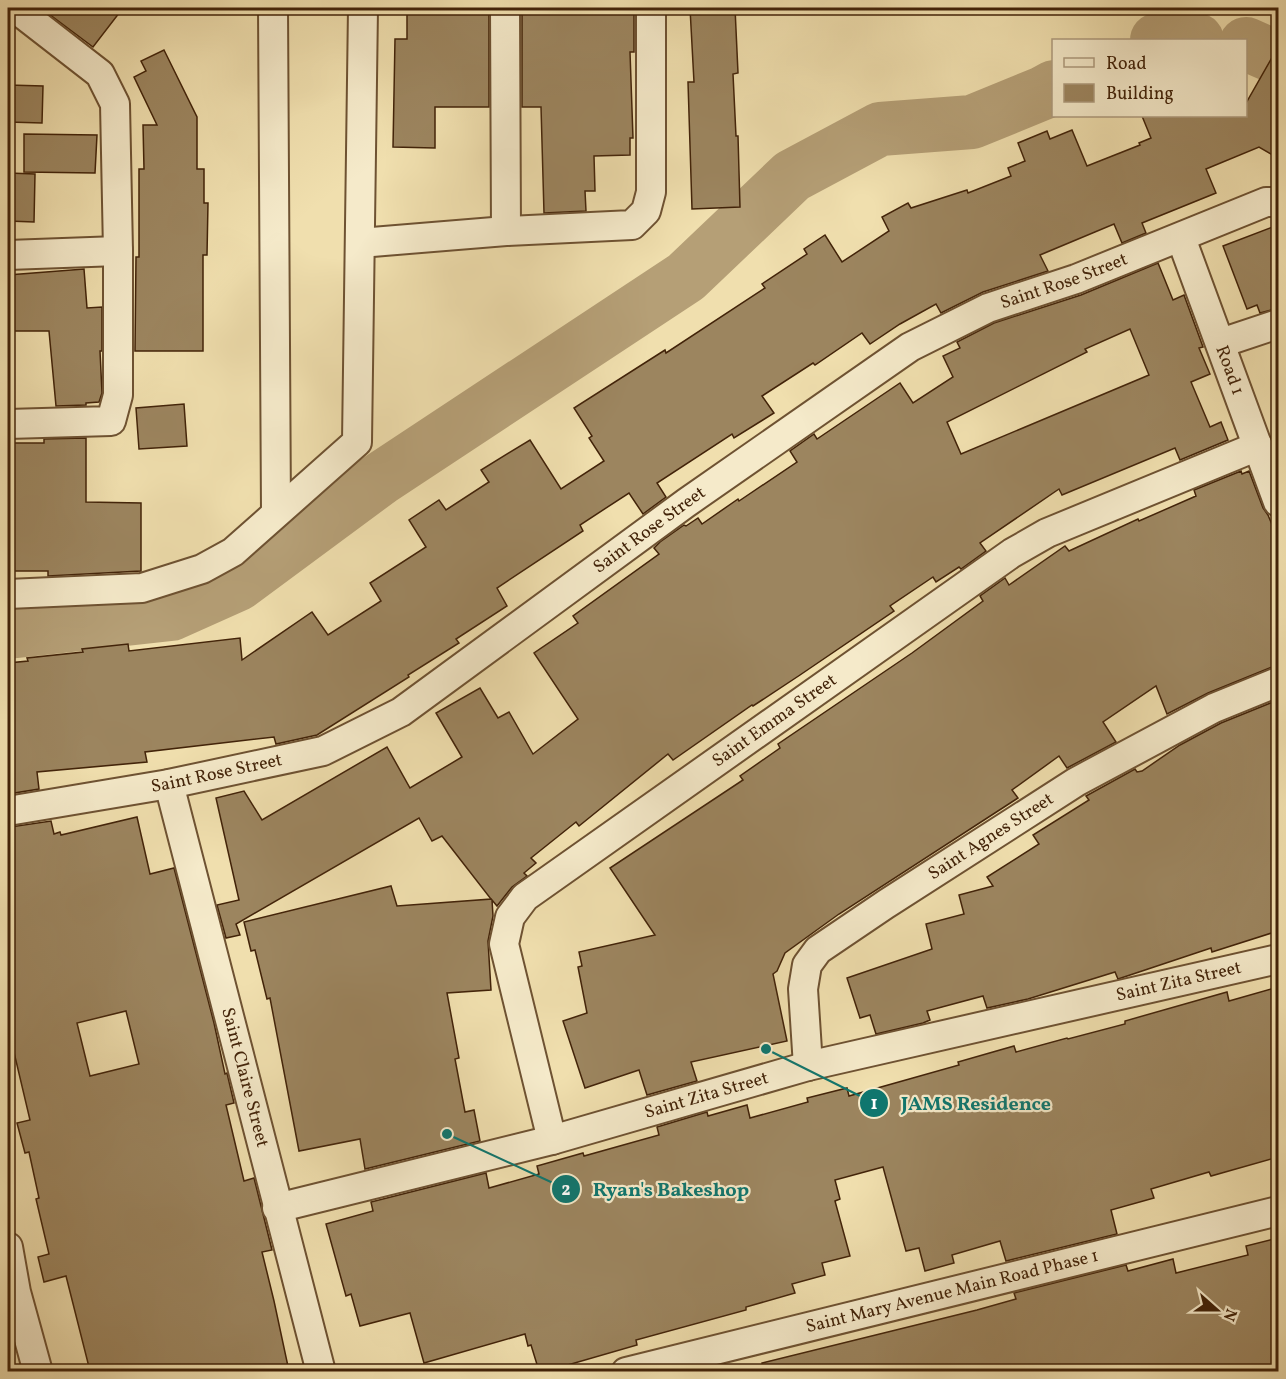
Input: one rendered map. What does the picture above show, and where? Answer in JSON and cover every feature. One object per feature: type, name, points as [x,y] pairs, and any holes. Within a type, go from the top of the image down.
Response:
[{"type":"street","points":[[8,424],[111,421],[118,395],[115,104],[100,74],[15,8]]},
{"type":"street","points":[[273,8],[276,512]]},
{"type":"street","points":[[8,594],[142,588],[202,568],[233,552],[357,442],[363,8]]},
{"type":"street","points":[[505,8],[506,231]]},
{"type":"street","points":[[360,243],[506,231],[632,225],[646,211],[651,192],[651,8]]},
{"type":"street","name":"Saint Rose Street","points":[[8,811],[169,784],[323,751],[401,712],[686,503],[910,347],[988,308],[1076,279],[1181,238],[1266,201],[1278,202]]},
{"type":"street","name":"Road 1","points":[[1181,238],[1278,502]]},
{"type":"street","points":[[8,255],[118,250]]},
{"type":"street","points":[[1221,343],[1278,324]]},
{"type":"street","name":"Saint Emma Street","points":[[552,1140],[504,944],[510,917],[525,897],[1012,553],[1047,533],[1258,446]]},
{"type":"street","name":"Saint Agnes Street","points":[[808,1066],[803,989],[807,965],[818,950],[1076,782],[1214,708],[1278,682]]},
{"type":"street","name":"Saint Claire Street","points":[[169,784],[321,1371]]},
{"type":"street","name":"Saint Zita Street","points":[[277,1208],[552,1140],[808,1066],[1278,959]]},
{"type":"street","name":"Saint Mary Avenue Main Road Phase 1","points":[[626,1371],[1278,1211]]},
{"type":"street","points":[[8,1247],[12,1294],[38,1371]]},
{"type":"building","points":[[41,8],[123,8],[93,47]]},
{"type":"building","points":[[407,8],[489,8],[489,107],[435,107],[435,148],[393,147],[395,39],[407,39]]},
{"type":"building","points":[[522,8],[634,9],[634,52],[630,52],[633,138],[630,138],[630,155],[594,156],[595,191],[585,191],[586,211],[544,213],[541,107],[522,107]]},
{"type":"building","points":[[690,8],[735,8],[738,73],[733,74],[740,207],[692,209],[688,82],[694,82]]},
{"type":"building","points":[[1278,47],[1278,158],[1259,147],[1206,169],[1216,193],[1142,223],[1146,233],[1122,243],[1114,224],[1040,255],[1048,271],[983,292],[941,313],[936,304],[870,344],[862,333],[815,365],[813,363],[762,396],[774,413],[734,438],[732,434],[657,483],[666,497],[643,514],[629,493],[580,525],[583,531],[497,588],[507,606],[456,639],[459,643],[408,675],[409,677],[317,735],[276,744],[274,737],[145,752],[147,762],[37,772],[39,789],[8,794],[8,663],[28,661],[27,658],[83,652],[82,649],[128,644],[129,651],[240,638],[242,660],[312,612],[328,635],[381,601],[370,583],[426,547],[409,520],[439,500],[446,510],[489,482],[481,470],[530,440],[561,489],[604,461],[589,438],[592,436],[574,408],[665,350],[666,353],[765,288],[762,284],[807,254],[804,249],[825,235],[842,262],[889,231],[882,217],[908,203],[911,208],[967,190],[968,193],[1011,176],[1008,168],[1025,161],[1018,143],[1047,131],[1050,139],[1072,130],[1087,166],[1140,145],[1139,143],[1151,138],[1142,117],[1247,117],[1247,101]]},
{"type":"building","points":[[164,50],[197,117],[197,169],[204,169],[204,203],[208,203],[207,255],[203,255],[203,351],[135,351],[136,257],[139,257],[139,169],[144,169],[143,125],[157,125],[134,77],[146,71],[141,61]]},
{"type":"building","points":[[8,85],[43,86],[42,123],[8,122]]},
{"type":"building","points":[[24,134],[97,135],[95,173],[24,172]]},
{"type":"building","points":[[8,173],[35,174],[34,222],[8,221]]},
{"type":"building","points":[[1278,225],[1278,308],[1260,313],[1257,305],[1247,309],[1223,246]]},
{"type":"building","points":[[1158,263],[1173,300],[1184,295],[1203,347],[1199,348],[1210,374],[1191,382],[1210,427],[1221,422],[1228,440],[1180,460],[1175,448],[1062,495],[1059,489],[980,543],[986,551],[961,569],[959,567],[936,582],[933,577],[890,606],[894,611],[673,760],[668,754],[579,826],[576,822],[531,858],[536,863],[524,873],[527,876],[512,887],[497,906],[492,900],[493,916],[488,941],[491,990],[447,993],[459,1058],[455,1059],[465,1112],[474,1110],[480,1141],[365,1169],[360,1139],[299,1151],[270,998],[267,999],[255,950],[251,951],[244,922],[391,886],[397,906],[491,899],[442,836],[432,841],[419,818],[236,924],[240,935],[226,938],[217,905],[239,900],[216,798],[244,791],[262,820],[387,747],[410,788],[462,757],[436,713],[480,688],[498,718],[509,712],[533,754],[578,719],[534,653],[578,623],[573,616],[659,554],[654,548],[660,542],[684,525],[698,518],[702,524],[738,499],[739,501],[797,462],[790,451],[814,434],[817,439],[900,383],[913,403],[953,377],[943,356],[960,348],[957,342],[994,323],[1081,295]],"holes":[[[1130,329],[1149,375],[961,454],[947,422],[1087,352],[1085,349]]]},
{"type":"building","points":[[84,269],[87,308],[102,307],[102,351],[100,351],[102,393],[99,402],[56,406],[49,331],[8,331],[8,275]]},
{"type":"building","points":[[184,404],[187,446],[139,449],[136,408]]},
{"type":"building","points":[[86,438],[86,502],[141,503],[141,571],[48,576],[48,571],[8,571],[8,443],[44,443],[44,439]]},
{"type":"building","points":[[1241,471],[1242,474],[1249,471],[1278,539],[1278,666],[1208,693],[1167,714],[1156,686],[1103,722],[1116,742],[1067,768],[1059,756],[1012,790],[1018,798],[839,914],[785,953],[777,971],[773,974],[787,1041],[691,1062],[697,1081],[647,1095],[639,1070],[585,1088],[563,1021],[587,1013],[578,967],[582,966],[579,952],[655,935],[610,868],[743,780],[740,776],[780,748],[778,744],[912,653],[983,601],[980,596],[1005,578],[1009,585],[1065,546],[1069,551],[1138,519],[1139,521],[1196,496],[1194,490]]},
{"type":"building","points":[[1278,700],[1278,931],[1212,952],[1211,948],[1118,979],[1115,972],[1028,999],[987,1008],[983,996],[927,1011],[930,1020],[923,1023],[876,1034],[870,1015],[860,1018],[847,978],[932,949],[926,924],[964,914],[959,895],[993,886],[987,877],[1039,844],[1033,835],[1089,800],[1086,796],[1135,769],[1137,772],[1142,771],[1180,745],[1221,723]]},
{"type":"building","points":[[137,817],[150,874],[174,868],[234,1103],[226,1105],[244,1181],[254,1178],[272,1250],[262,1252],[289,1371],[90,1371],[66,1276],[44,1282],[38,1257],[49,1254],[36,1199],[39,1198],[29,1152],[25,1153],[17,1123],[30,1120],[8,1027],[8,845],[14,843],[10,827],[51,821],[54,834],[60,832],[61,835]],"holes":[[[126,1011],[139,1064],[90,1076],[77,1023]]]},
{"type":"building","points":[[1278,987],[1278,1157],[1211,1176],[1209,1172],[1151,1189],[1154,1198],[1111,1210],[1117,1234],[1006,1261],[1000,1241],[952,1255],[954,1263],[925,1271],[919,1248],[906,1251],[883,1167],[835,1180],[840,1199],[835,1201],[850,1256],[822,1263],[825,1275],[792,1284],[795,1293],[746,1307],[746,1310],[636,1340],[637,1345],[547,1371],[539,1371],[525,1334],[424,1363],[410,1313],[360,1326],[351,1294],[346,1296],[326,1224],[373,1211],[371,1202],[486,1173],[489,1188],[539,1174],[537,1166],[583,1153],[584,1156],[659,1135],[657,1127],[707,1112],[708,1116],[747,1105],[750,1118],[808,1102],[807,1098],[847,1088],[849,1096],[959,1065],[958,1062],[1014,1046],[1016,1052],[1125,1024],[1125,1021],[1227,992],[1229,1001]]},
{"type":"building","points":[[1278,1238],[1278,1371],[764,1371],[762,1363],[977,1310],[1016,1299],[1014,1293],[1126,1265],[1128,1271],[1173,1259],[1176,1273],[1248,1255],[1246,1246]]},
{"type":"waterway","points":[[1161,39],[1181,39]]},
{"type":"waterway","points":[[1247,44],[1278,58]]},
{"type":"waterway","points":[[8,632],[171,614],[238,584],[380,479],[686,277],[792,176],[880,129],[972,122],[1052,88]]},
{"type":"place","name":"JAMS Residence","points":[[766,1049]]},
{"type":"place","name":"Ryan's Bakeshop","points":[[447,1134]]}]
